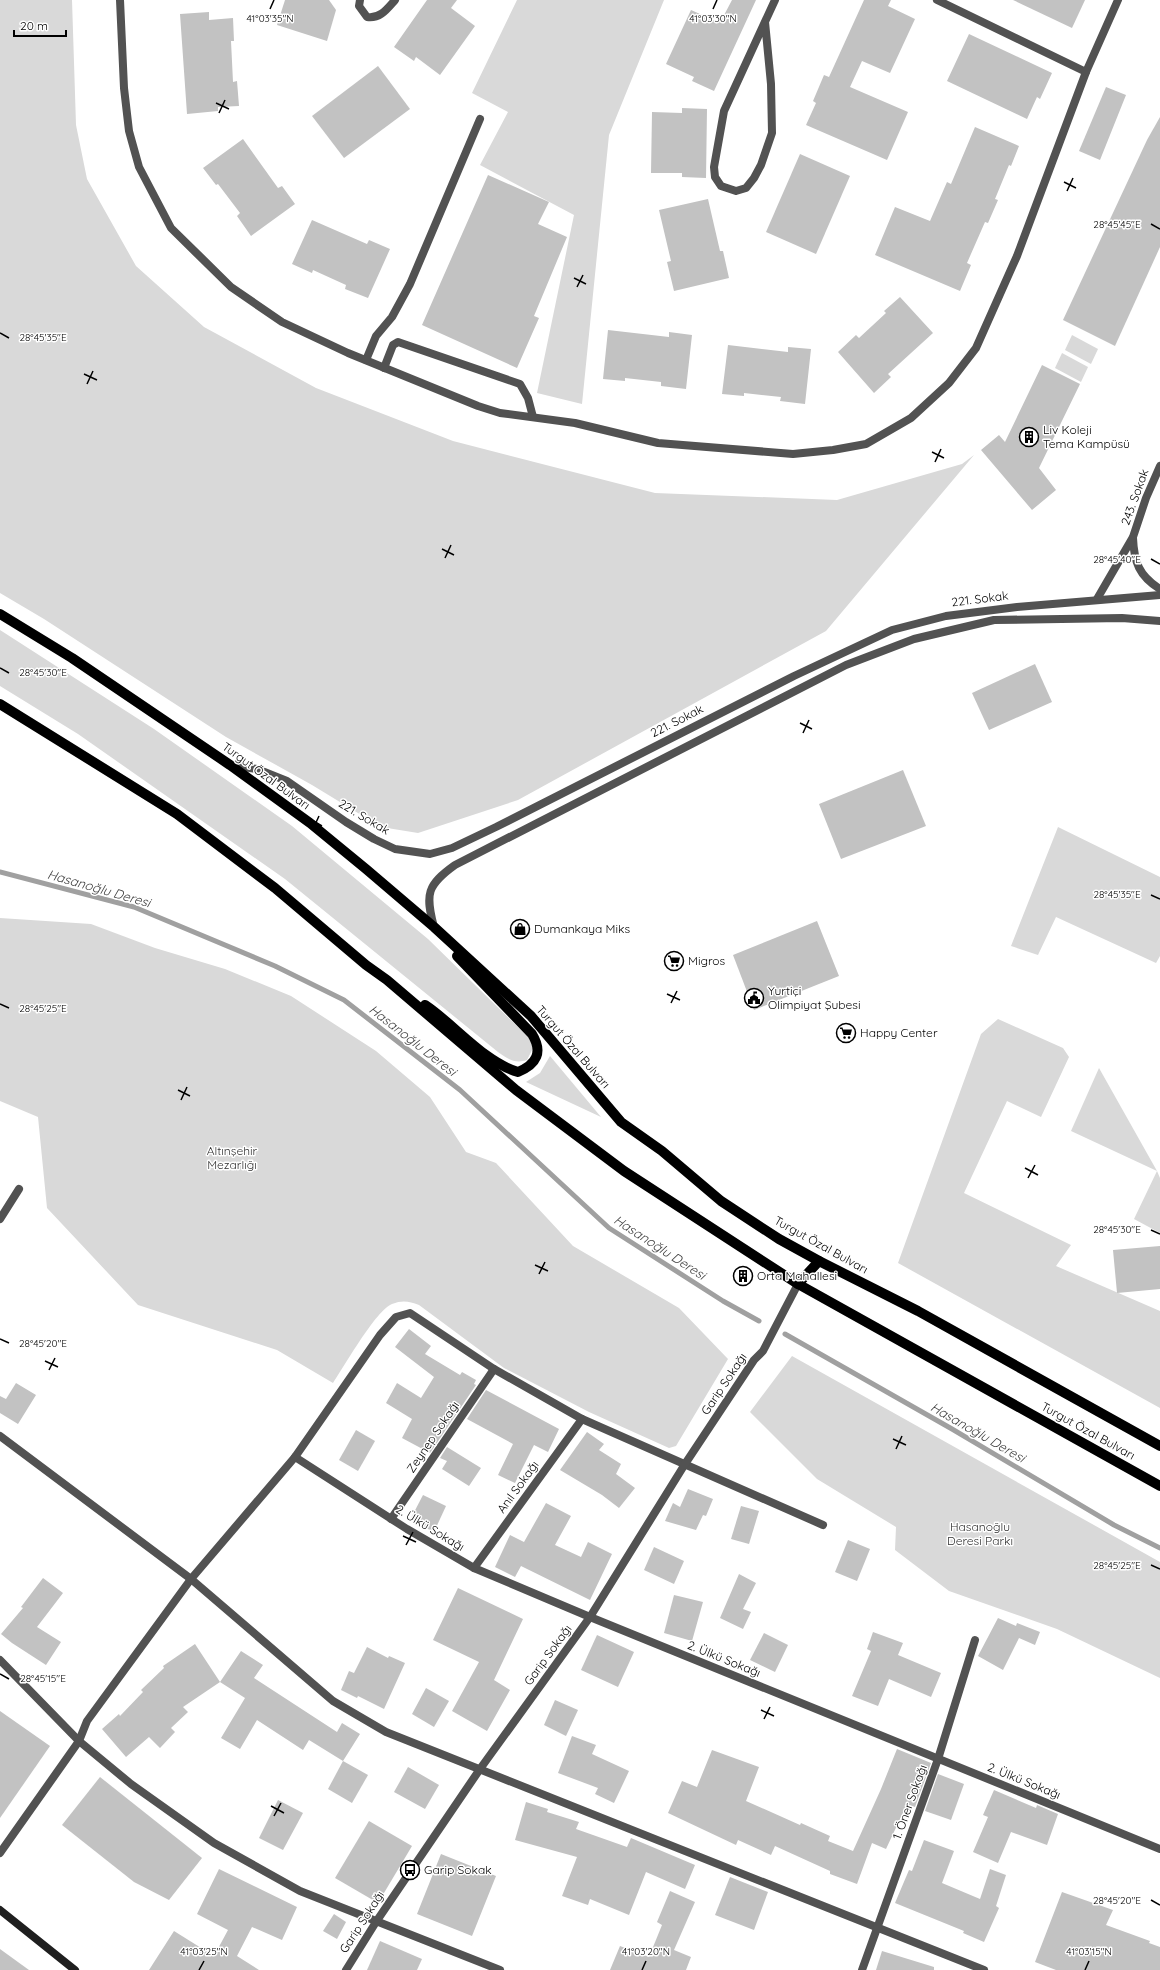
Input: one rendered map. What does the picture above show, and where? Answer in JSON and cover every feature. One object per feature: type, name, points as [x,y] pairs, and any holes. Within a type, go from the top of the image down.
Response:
[{"type":"main road","name":"Turgut Özal Bulvarı","points":[[0,614],[72,658],[230,765],[310,823],[434,928],[531,1016],[621,1122],[662,1151],[721,1201],[779,1239],[918,1311],[1160,1446]]},
{"type":"main road","name":"Turgut Özal Bulvarı","points":[[0,704],[177,814],[275,888],[366,966],[387,980],[516,1090],[624,1171],[798,1284],[1160,1486]]},
{"type":"main road","points":[[387,980],[433,1010],[480,1049],[508,1069],[518,1072],[532,1063],[536,1058],[538,1043],[532,1034],[495,994],[468,968],[434,928]]},
{"type":"main road","points":[[798,1284],[819,1261]]},
{"type":"main road","points":[[0,1910],[76,1970]]},
{"type":"street","points":[[120,0],[124,88],[129,131],[140,167],[171,228],[231,287],[282,322],[384,368],[478,406],[500,413],[575,423],[658,443],[793,454],[832,450],[866,444],[911,418],[949,383],[976,348],[1017,256],[1086,72],[1118,0]]},
{"type":"street","points":[[360,0],[359,6],[367,17],[374,18],[384,13],[395,0]]},
{"type":"street","points":[[765,22],[771,84],[772,133],[761,165],[754,178],[746,188],[736,191],[721,186],[715,177],[714,166],[724,111],[775,0]]},
{"type":"street","points":[[937,0],[1086,72]]},
{"type":"street","points":[[366,360],[376,336],[392,317],[410,284],[480,119]]},
{"type":"street","points":[[384,368],[393,345],[398,342],[520,384],[528,398],[533,417]]},
{"type":"street","name":"243. Sokak","points":[[1097,599],[1133,537],[1146,498],[1160,466]]},
{"type":"street","name":"243. Sokak","points":[[1133,537],[1134,555],[1139,569],[1150,583],[1160,589]]},
{"type":"street","name":"221. Sokak","points":[[230,765],[257,769],[287,781],[374,839],[395,849],[430,854],[452,848],[496,827],[794,676],[892,630],[946,616],[1097,599],[1160,595]]},
{"type":"street","name":"221. Sokak","points":[[434,928],[429,907],[430,892],[438,877],[456,865],[846,665],[914,639],[994,620],[1122,618],[1160,621]]},
{"type":"street","points":[[0,1219],[19,1189]]},
{"type":"street","name":"Garip Sokağı","points":[[346,1970],[376,1922],[480,1769],[590,1617],[685,1464],[754,1360],[763,1351],[798,1284]]},
{"type":"street","points":[[0,1853],[78,1741],[87,1721],[191,1579],[295,1457],[380,1335],[396,1317],[410,1313],[494,1369],[582,1419],[823,1525]]},
{"type":"street","name":"Zeynep Sokağı","points":[[392,1519],[494,1369]]},
{"type":"street","name":"Anıl Sokağı","points":[[474,1568],[582,1419]]},
{"type":"street","points":[[0,1436],[191,1579],[333,1701],[386,1732],[878,1926],[984,1970]]},
{"type":"street","name":"2. Ülkü Sokağı","points":[[295,1457],[392,1519],[474,1568],[590,1617],[1160,1849]]},
{"type":"street","name":"1. Öner Sokağı","points":[[862,1970],[938,1759],[975,1640]]},
{"type":"street","points":[[0,1660],[78,1741],[132,1784],[214,1843],[300,1891],[500,1970]]},
{"type":"green space","points":[[0,0],[72,0],[76,125],[87,179],[136,266],[204,327],[316,388],[453,441],[655,493],[837,500],[962,464],[974,455],[826,631],[518,800],[418,833],[381,827],[312,785],[226,737],[44,619],[0,593]]},
{"type":"green space","points":[[517,0],[664,0],[609,135],[582,404],[537,393],[574,215],[480,165],[508,112],[472,93]]},
{"type":"green space","points":[[1072,335],[1098,349],[1091,364],[1065,350]]},
{"type":"green space","points":[[1062,353],[1088,367],[1081,382],[1055,368]]},
{"type":"green space","points":[[0,630],[154,729],[292,826],[428,939],[519,1028],[532,1041],[532,1050],[527,1060],[515,1061],[505,1057],[285,879],[78,734],[0,686]]},
{"type":"green space","points":[[1058,827],[1160,877],[1160,956],[1156,963],[1056,917],[1038,955],[1011,946]]},
{"type":"green space","name":"Altınşehir Mezarlığı","points":[[0,918],[91,924],[155,948],[225,969],[291,996],[376,1051],[430,1097],[466,1152],[496,1163],[573,1246],[679,1308],[728,1359],[676,1446],[669,1448],[589,1412],[504,1368],[419,1305],[412,1303],[399,1302],[385,1308],[369,1327],[333,1383],[277,1350],[138,1305],[47,1208],[38,1117],[0,1101]]},
{"type":"green space","points":[[998,1019],[1063,1048],[1069,1057],[1041,1117],[1007,1101],[964,1193],[1071,1245],[1056,1266],[1160,1311],[1160,1408],[898,1263],[981,1034]]},
{"type":"green space","points":[[550,1056],[601,1117],[526,1082],[540,1073]]},
{"type":"green space","points":[[1099,1068],[1157,1171],[1071,1131]]},
{"type":"green space","points":[[1157,1171],[1160,1178],[1160,1233],[1134,1219]]},
{"type":"green space","name":"Hasanoğlu Deresi Parkı","points":[[792,1356],[1160,1562],[1160,1678],[1057,1629],[949,1591],[895,1550],[896,1527],[817,1479],[750,1412]]},
{"type":"building","points":[[285,0],[329,0],[336,10],[327,41],[277,25]]},
{"type":"building","points":[[427,0],[457,0],[451,8],[475,26],[440,75],[416,57],[414,61],[394,47]]},
{"type":"building","points":[[732,0],[756,0],[714,91],[692,81],[694,77],[666,64],[691,10],[718,22],[720,18],[722,19]]},
{"type":"building","points":[[864,0],[891,0],[888,6],[915,19],[890,73],[862,61],[850,87],[908,112],[887,160],[806,125],[816,103],[813,101],[824,75],[829,77]]},
{"type":"building","points":[[1013,0],[1085,0],[1072,28]]},
{"type":"building","points":[[209,12],[209,20],[233,18],[234,41],[231,41],[233,82],[237,81],[239,106],[218,107],[218,111],[187,114],[180,14]]},
{"type":"building","points":[[969,34],[1052,73],[1040,99],[1037,97],[1027,119],[947,81]]},
{"type":"building","points":[[378,66],[410,109],[344,158],[312,116]]},
{"type":"building","points":[[1106,87],[1126,95],[1100,160],[1079,151]]},
{"type":"building","points":[[682,108],[707,109],[706,178],[682,177],[682,173],[651,173],[652,112],[682,113]]},
{"type":"building","points":[[1160,117],[1160,247],[1115,346],[1063,320],[1147,140]]},
{"type":"building","points":[[975,127],[1019,146],[1011,166],[1009,165],[995,199],[998,200],[988,223],[985,222],[967,263],[971,265],[960,291],[875,255],[895,207],[930,221],[947,182],[951,184]]},
{"type":"building","points":[[243,139],[278,188],[282,186],[295,204],[251,236],[237,216],[240,213],[218,184],[216,185],[203,168]]},
{"type":"building","points":[[800,154],[850,176],[816,254],[766,232]]},
{"type":"building","points":[[488,175],[549,202],[538,224],[567,237],[534,316],[539,318],[517,368],[422,325]]},
{"type":"building","points":[[708,199],[720,251],[723,251],[729,278],[674,291],[667,262],[671,261],[659,210]]},
{"type":"building","points":[[312,220],[367,244],[369,240],[390,249],[368,298],[345,289],[346,285],[313,270],[312,273],[292,264]]},
{"type":"building","points":[[900,297],[933,333],[888,374],[891,377],[874,393],[838,352],[856,335],[859,338],[886,313],[884,311]]},
{"type":"building","points":[[608,330],[669,337],[669,332],[692,335],[686,389],[661,386],[661,382],[625,378],[625,381],[603,379]]},
{"type":"building","points":[[728,345],[788,352],[788,347],[811,349],[805,404],[780,401],[781,397],[744,393],[744,396],[722,394]]},
{"type":"building","name":"Liv Koleji Tema Kampüsü","points":[[1042,365],[1080,384],[1039,468],[1056,490],[1032,510],[981,450],[999,435],[1005,442]]},
{"type":"building","points":[[1035,664],[1052,702],[989,730],[972,693]]},
{"type":"building","points":[[903,770],[926,826],[841,859],[819,804]]},
{"type":"building","points":[[817,921],[839,976],[754,1010],[733,955]]},
{"type":"building","points":[[1160,1246],[1160,1289],[1117,1293],[1113,1250]]},
{"type":"building","points":[[409,1329],[431,1346],[425,1354],[460,1375],[462,1372],[476,1380],[474,1384],[476,1385],[430,1453],[402,1438],[412,1419],[386,1403],[397,1383],[421,1398],[434,1377],[395,1347]]},
{"type":"building","points":[[16,1383],[36,1395],[18,1424],[0,1413],[0,1396],[6,1399]]},
{"type":"building","points":[[486,1390],[559,1429],[548,1452],[534,1445],[515,1483],[498,1475],[513,1444],[467,1419]]},
{"type":"building","points":[[356,1430],[375,1441],[358,1471],[339,1460]]},
{"type":"building","points":[[587,1432],[604,1444],[599,1450],[621,1464],[616,1474],[635,1488],[619,1508],[602,1495],[560,1470]]},
{"type":"building","points":[[447,1447],[481,1468],[469,1486],[442,1469],[447,1461],[440,1458]]},
{"type":"building","points":[[688,1489],[713,1499],[706,1516],[703,1515],[696,1530],[665,1521],[673,1503],[680,1507]]},
{"type":"building","points":[[423,1495],[446,1506],[434,1532],[410,1520]]},
{"type":"building","points":[[546,1503],[571,1516],[555,1545],[581,1557],[588,1542],[612,1554],[590,1600],[521,1566],[515,1577],[495,1567],[510,1535],[524,1542]]},
{"type":"building","points":[[741,1506],[759,1511],[749,1544],[731,1539]]},
{"type":"building","points":[[848,1540],[870,1549],[857,1581],[835,1572]]},
{"type":"building","points":[[654,1547],[684,1561],[674,1584],[644,1570]]},
{"type":"building","points":[[739,1574],[756,1583],[743,1609],[751,1612],[743,1629],[720,1618]]},
{"type":"building","points":[[43,1578],[63,1593],[37,1627],[61,1642],[46,1665],[1,1634],[23,1608],[21,1607]]},
{"type":"building","points":[[458,1588],[523,1619],[494,1680],[510,1690],[487,1731],[452,1711],[479,1662],[433,1640]]},
{"type":"building","points":[[674,1595],[703,1602],[692,1641],[664,1633]]},
{"type":"building","points":[[998,1618],[1016,1626],[1017,1623],[1040,1632],[1035,1645],[1019,1638],[1003,1670],[978,1656]]},
{"type":"building","points":[[873,1632],[903,1643],[898,1655],[941,1673],[931,1697],[889,1679],[878,1706],[852,1696],[871,1651],[867,1649]]},
{"type":"building","points":[[764,1633],[788,1645],[775,1672],[750,1660]]},
{"type":"building","points":[[597,1635],[634,1652],[618,1687],[581,1670]]},
{"type":"building","points":[[195,1644],[220,1682],[183,1707],[188,1712],[171,1728],[175,1732],[160,1748],[149,1737],[126,1757],[102,1729],[119,1714],[120,1716],[143,1692],[141,1690],[164,1668],[163,1666]]},
{"type":"building","points":[[367,1647],[388,1658],[389,1656],[405,1663],[384,1709],[358,1696],[357,1698],[341,1690],[349,1671],[354,1673]]},
{"type":"building","points":[[241,1651],[263,1665],[254,1678],[337,1732],[342,1723],[360,1734],[343,1761],[309,1740],[303,1750],[257,1720],[240,1749],[221,1738],[245,1698],[220,1682]]},
{"type":"building","points":[[426,1688],[449,1701],[434,1727],[412,1714]]},
{"type":"building","points":[[555,1700],[578,1710],[566,1736],[544,1725]]},
{"type":"building","points":[[0,1711],[50,1746],[0,1818]]},
{"type":"building","points":[[572,1736],[596,1745],[592,1754],[629,1771],[614,1803],[595,1794],[598,1788],[558,1773]]},
{"type":"building","points":[[897,1749],[931,1763],[915,1807],[907,1804],[886,1849],[872,1843],[857,1884],[830,1874],[830,1871],[775,1846],[771,1855],[738,1840],[736,1845],[668,1813],[682,1781],[697,1787],[712,1750],[759,1767],[746,1801],[800,1825],[801,1823],[830,1836],[828,1841],[853,1851]]},
{"type":"building","points":[[343,1761],[368,1775],[352,1803],[328,1789]]},
{"type":"building","points":[[408,1767],[439,1785],[425,1809],[394,1792]]},
{"type":"building","points":[[938,1774],[964,1784],[951,1820],[925,1811]]},
{"type":"building","points":[[100,1777],[202,1858],[169,1900],[134,1882],[62,1825]]},
{"type":"building","points":[[994,1790],[1036,1808],[1037,1805],[1058,1814],[1047,1845],[1011,1832],[998,1863],[973,1852],[988,1817],[983,1815]]},
{"type":"building","points":[[278,1800],[303,1813],[283,1850],[259,1838]]},
{"type":"building","points":[[526,1802],[548,1809],[547,1812],[579,1822],[576,1829],[627,1847],[631,1838],[695,1865],[685,1889],[646,1872],[629,1915],[590,1899],[588,1905],[562,1896],[577,1857],[515,1840]]},
{"type":"building","points":[[369,1821],[412,1846],[378,1903],[335,1878]]},
{"type":"building","points":[[924,1840],[954,1851],[942,1883],[980,1899],[990,1869],[1006,1875],[996,1906],[999,1908],[984,1942],[963,1933],[964,1931],[895,1903],[909,1870],[912,1871]]},
{"type":"building","points":[[441,1854],[496,1876],[472,1936],[417,1914]]},
{"type":"building","points":[[219,1869],[297,1907],[282,1940],[252,1927],[237,1956],[259,1970],[149,1970],[174,1931],[214,1956],[228,1930],[197,1914]]},
{"type":"building","points":[[730,1877],[768,1892],[754,1930],[715,1915]]},
{"type":"building","points":[[670,1891],[695,1902],[674,1950],[691,1957],[686,1970],[610,1970],[620,1946],[649,1957],[662,1925],[657,1922]]},
{"type":"building","points":[[1062,1892],[1113,1910],[1106,1925],[1150,1941],[1149,1943],[1160,1947],[1160,1970],[1056,1970],[1035,1962]]},
{"type":"building","points":[[334,1914],[346,1922],[337,1939],[323,1931]]},
{"type":"building","points":[[380,1941],[422,1959],[417,1970],[367,1970]]},
{"type":"building","points":[[0,1949],[29,1970],[0,1970]]},
{"type":"building","points":[[882,1951],[934,1967],[934,1970],[876,1970]]},
{"type":"waterway","name":"Hasanoğlu Deresi","points":[[0,872],[134,907],[275,966],[344,1000],[460,1090],[609,1228],[723,1301],[759,1321]]},
{"type":"waterway","name":"Hasanoğlu Deresi","points":[[785,1334],[952,1429],[1114,1525],[1160,1548]]},
{"type":"place","name":"Liv Koleji Tema Kampüsü","points":[[1029,437]]},
{"type":"place","name":"Dumankaya Miks","points":[[520,929]]},
{"type":"place","name":"Migros","points":[[674,961]]},
{"type":"place","name":"Yurtiçi Olimpiyat Şubesi","points":[[754,998]]},
{"type":"place","name":"Happy Center","points":[[846,1033]]},
{"type":"place","name":"Orta Mahallesi","points":[[743,1276]]},
{"type":"place","name":"Garip Sokak","points":[[410,1870]]}]
